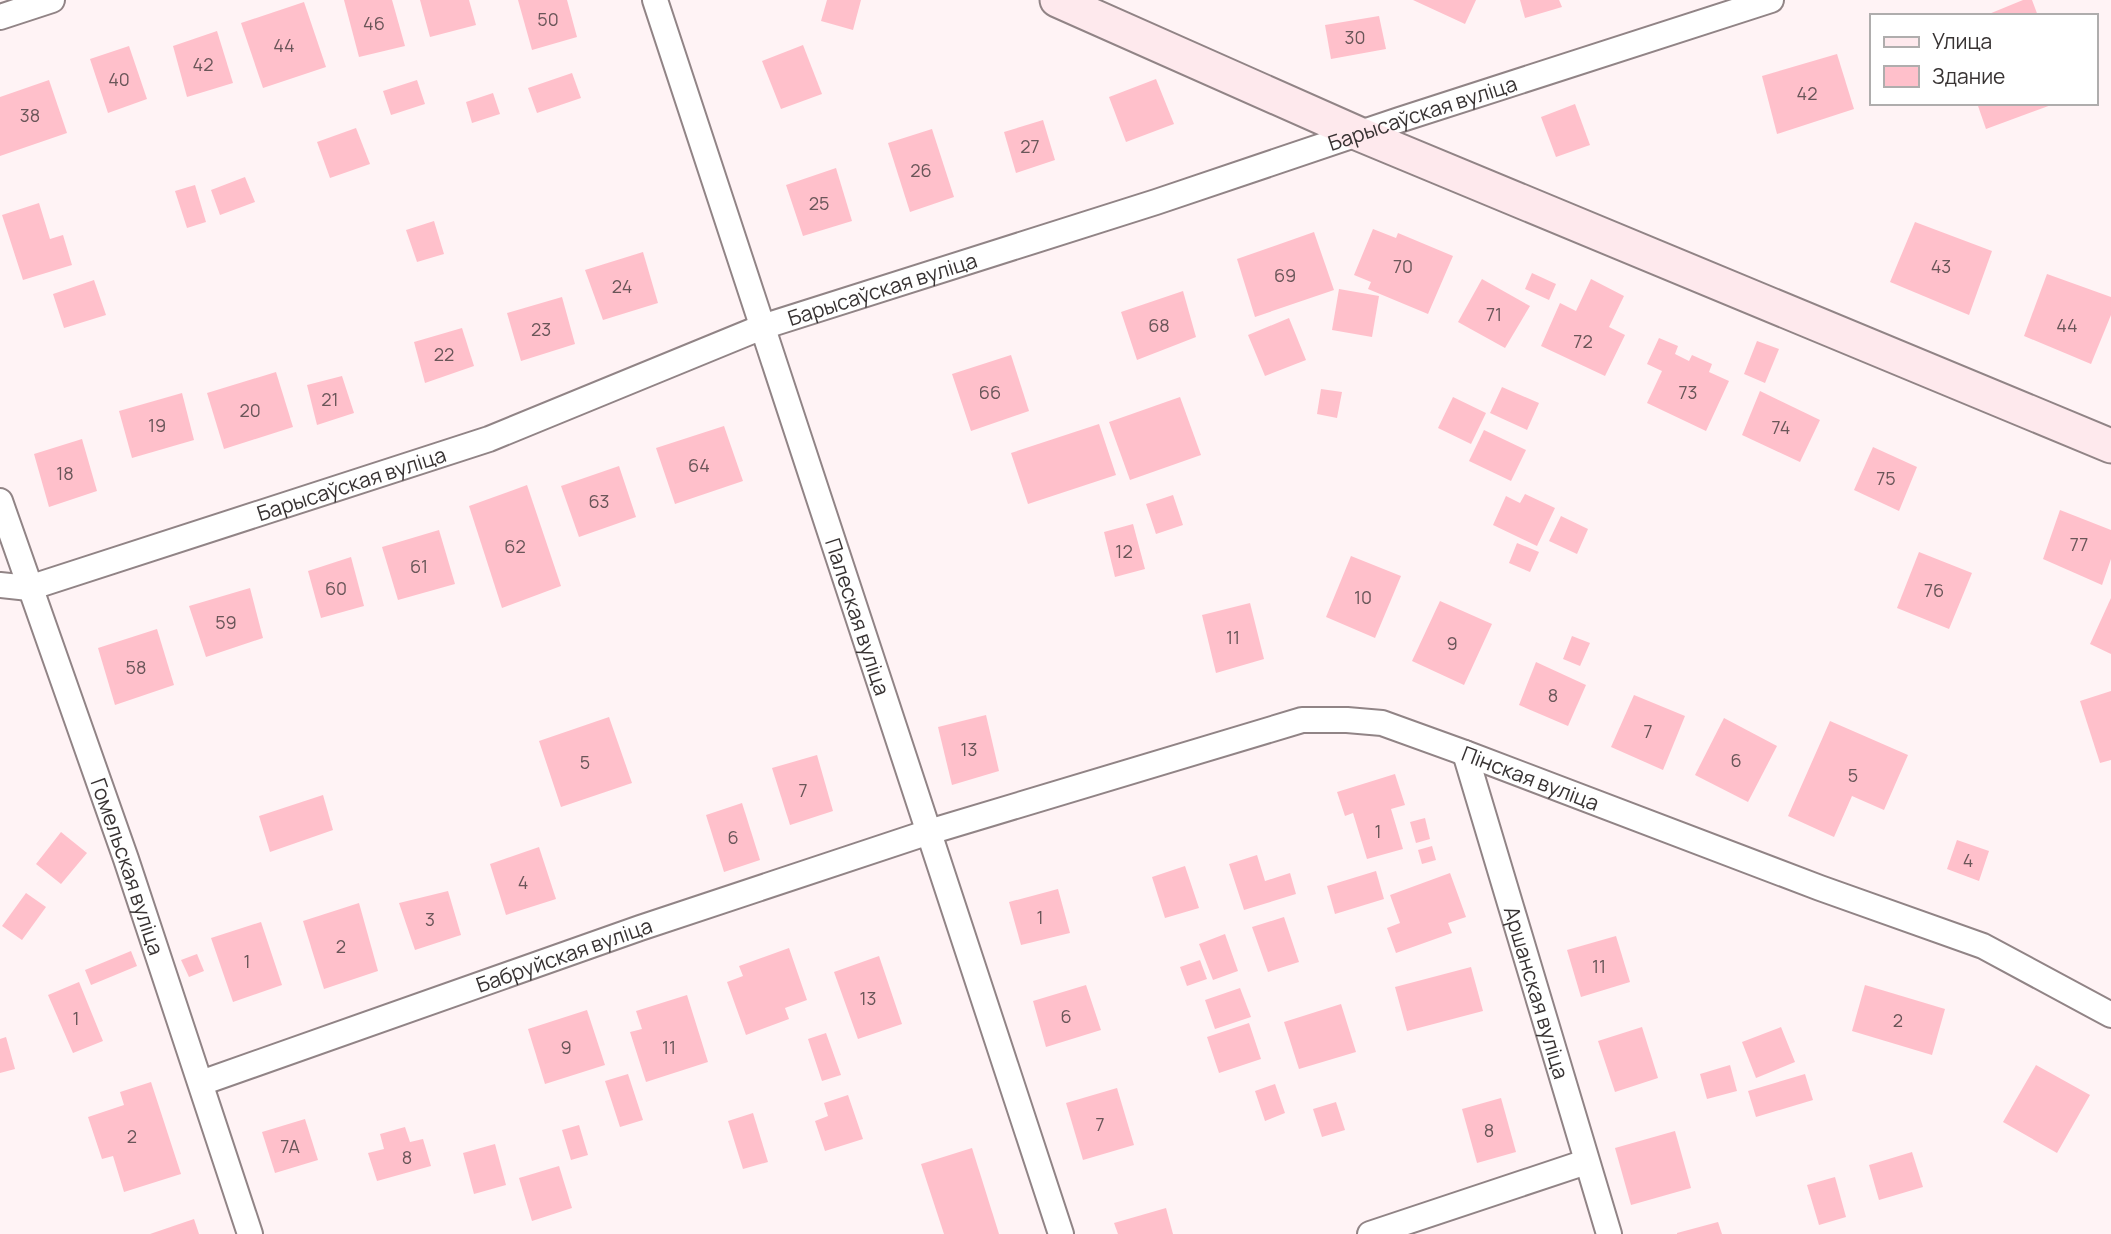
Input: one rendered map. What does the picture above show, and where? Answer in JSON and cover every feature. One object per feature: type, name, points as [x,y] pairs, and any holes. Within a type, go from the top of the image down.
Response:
[{"type":"main road","points":[[1057,0],[1359,134],[2111,446]]},
{"type":"street","points":[[0,17],[52,0]]},
{"type":"street","name":"Палеская вуліца","points":[[655,0],[1061,1234]]},
{"type":"street","name":"Барысаўская вуліца","points":[[0,585],[29,588],[489,439],[762,327],[1156,202],[1771,0]]},
{"type":"street","name":"Гомельская вуліца","points":[[0,502],[5,534],[29,588],[125,859],[250,1234]]},
{"type":"street","name":"Пінская вуліца","points":[[929,832],[1302,720],[1382,723],[1820,888],[1983,946],[2111,1015]]},
{"type":"street","name":"Аршанская вуліца","points":[[1465,753],[1609,1234]]},
{"type":"street","name":"Бабруйская вуліца","points":[[201,1083],[640,928],[929,832]]},
{"type":"street","points":[[1370,1234],[1586,1162]]},
{"type":"building","points":[[344,0],[392,0],[405,46],[359,57]]},
{"type":"building","points":[[420,0],[469,0],[476,25],[430,37]]},
{"type":"building","points":[[518,0],[567,0],[577,37],[532,50]]},
{"type":"building","points":[[827,0],[861,0],[853,30],[821,21]]},
{"type":"building","points":[[1413,0],[1476,0],[1465,24]]},
{"type":"building","points":[[1520,0],[1559,0],[1562,7],[1525,18]]},
{"type":"building","points":[[2023,0],[2032,0],[2037,14],[1989,14]]},
{"type":"building","points":[[304,2],[326,67],[263,88],[241,23]]},
{"type":"building","points":[[1379,16],[1386,49],[1331,59],[1325,25]]},
{"type":"building","points":[[217,31],[233,83],[187,97],[173,46]]},
{"type":"building","points":[[803,45],[822,94],[781,109],[762,61]]},
{"type":"building","points":[[129,46],[147,99],[108,113],[90,59]]},
{"type":"building","points":[[1837,54],[1854,109],[1777,134],[1762,76]]},
{"type":"building","points":[[572,73],[581,98],[537,113],[528,88]]},
{"type":"building","points":[[1156,79],[1174,124],[1126,142],[1109,97]]},
{"type":"building","points":[[49,80],[67,133],[0,156],[0,97]]},
{"type":"building","points":[[417,80],[425,104],[391,115],[383,91]]},
{"type":"building","points":[[493,93],[500,114],[472,123],[466,102]]},
{"type":"building","points":[[1575,104],[1590,145],[1556,157],[1541,117]]},
{"type":"building","points":[[1978,105],[2051,105],[1986,129]]},
{"type":"building","points":[[1043,120],[1055,160],[1016,173],[1004,132]]},
{"type":"building","points":[[356,128],[370,164],[330,178],[317,142]]},
{"type":"building","points":[[932,129],[954,197],[910,212],[888,143]]},
{"type":"building","points":[[836,168],[852,221],[803,236],[786,185]]},
{"type":"building","points":[[245,177],[255,202],[220,215],[211,190]]},
{"type":"building","points":[[195,185],[206,222],[187,228],[175,191]]},
{"type":"building","points":[[39,203],[50,239],[63,235],[72,265],[23,280],[2,215]]},
{"type":"building","points":[[434,221],[444,254],[417,262],[406,230]]},
{"type":"building","points":[[1915,222],[1992,251],[1969,315],[1890,282]]},
{"type":"building","points":[[1373,229],[1396,238],[1398,233],[1453,256],[1428,314],[1368,289],[1371,282],[1354,275]]},
{"type":"building","points":[[1314,232],[1334,290],[1255,317],[1237,259]]},
{"type":"building","points":[[643,252],[658,303],[603,320],[585,270]]},
{"type":"building","points":[[1532,273],[1556,284],[1549,300],[1525,289]]},
{"type":"building","points":[[2047,274],[2111,297],[2111,315],[2091,364],[2024,336]]},
{"type":"building","points":[[1482,279],[1530,306],[1505,348],[1458,322]]},
{"type":"building","points":[[1591,279],[1624,296],[1609,327],[1625,335],[1605,376],[1541,346],[1560,303],[1576,311]]},
{"type":"building","points":[[94,280],[106,315],[64,328],[53,294]]},
{"type":"building","points":[[1339,289],[1379,296],[1372,337],[1332,330]]},
{"type":"building","points":[[1183,291],[1196,337],[1137,360],[1121,312]]},
{"type":"building","points":[[562,297],[575,344],[521,361],[507,313]]},
{"type":"building","points":[[1289,318],[1306,360],[1265,376],[1248,335]]},
{"type":"building","points":[[462,328],[474,366],[425,383],[414,342]]},
{"type":"building","points":[[1659,338],[1678,346],[1675,354],[1689,361],[1692,355],[1712,364],[1709,372],[1729,381],[1706,431],[1647,403],[1662,371],[1647,364]]},
{"type":"building","points":[[1757,341],[1779,349],[1765,383],[1744,374]]},
{"type":"building","points":[[1011,355],[1029,411],[971,431],[952,374]]},
{"type":"building","points":[[276,372],[293,427],[224,449],[207,393]]},
{"type":"building","points":[[342,376],[354,413],[317,425],[307,385]]},
{"type":"building","points":[[1502,387],[1539,403],[1527,430],[1490,413]]},
{"type":"building","points":[[1321,389],[1342,392],[1337,418],[1317,414]]},
{"type":"building","points":[[1760,391],[1820,420],[1800,462],[1742,435]]},
{"type":"building","points":[[182,393],[194,440],[132,458],[119,411]]},
{"type":"building","points":[[1180,397],[1201,455],[1130,480],[1109,422]]},
{"type":"building","points":[[1453,397],[1486,413],[1471,444],[1438,428]]},
{"type":"building","points":[[1099,424],[1116,475],[1028,504],[1011,453]]},
{"type":"building","points":[[724,426],[743,481],[675,504],[656,448]]},
{"type":"building","points":[[1484,430],[1526,450],[1511,481],[1469,461]]},
{"type":"building","points":[[82,439],[97,491],[49,507],[34,454]]},
{"type":"building","points":[[1873,447],[1917,467],[1899,511],[1854,490]]},
{"type":"building","points":[[619,466],[636,517],[579,537],[561,486]]},
{"type":"building","points":[[527,485],[561,586],[502,608],[469,506]]},
{"type":"building","points":[[1525,494],[1555,508],[1537,546],[1493,525],[1506,496],[1520,503]]},
{"type":"building","points":[[1173,495],[1183,525],[1156,534],[1146,504]]},
{"type":"building","points":[[2060,510],[2111,530],[2111,559],[2102,585],[2043,559]]},
{"type":"building","points":[[1561,516],[1588,529],[1577,554],[1549,541]]},
{"type":"building","points":[[1133,524],[1145,569],[1115,577],[1104,532]]},
{"type":"building","points":[[439,530],[455,584],[398,600],[382,547]]},
{"type":"building","points":[[1517,543],[1539,552],[1530,572],[1509,563]]},
{"type":"building","points":[[1919,552],[1972,573],[1949,629],[1897,608]]},
{"type":"building","points":[[1351,556],[1401,576],[1375,638],[1326,617]]},
{"type":"building","points":[[351,557],[364,606],[321,618],[308,571]]},
{"type":"building","points":[[250,588],[263,638],[206,657],[189,606]]},
{"type":"building","points":[[2111,598],[2111,654],[2090,644]]},
{"type":"building","points":[[1440,601],[1492,624],[1464,685],[1412,661]]},
{"type":"building","points":[[1250,603],[1264,659],[1216,673],[1202,615]]},
{"type":"building","points":[[157,629],[174,685],[115,705],[98,648]]},
{"type":"building","points":[[1572,636],[1590,643],[1580,666],[1563,659]]},
{"type":"building","points":[[1536,662],[1586,685],[1568,726],[1519,705]]},
{"type":"building","points":[[2111,691],[2111,760],[2100,763],[2080,701]]},
{"type":"building","points":[[1634,695],[1685,716],[1663,770],[1611,747]]},
{"type":"building","points":[[986,715],[999,771],[952,785],[938,727]]},
{"type":"building","points":[[609,717],[632,783],[561,807],[539,741]]},
{"type":"building","points":[[1724,718],[1777,746],[1748,802],[1695,775]]},
{"type":"building","points":[[1830,721],[1908,755],[1884,810],[1852,796],[1834,837],[1788,816]]},
{"type":"building","points":[[817,755],[833,811],[790,825],[772,768]]},
{"type":"building","points":[[1395,774],[1405,805],[1391,809],[1403,849],[1367,859],[1353,813],[1345,816],[1337,792]]},
{"type":"building","points":[[323,795],[333,830],[270,852],[259,816]]},
{"type":"building","points":[[742,803],[760,860],[724,872],[706,815]]},
{"type":"building","points":[[1425,818],[1430,839],[1416,843],[1410,822]]},
{"type":"building","points":[[61,832],[87,853],[61,884],[36,864]]},
{"type":"building","points":[[1957,840],[1989,851],[1979,881],[1947,869]]},
{"type":"building","points":[[1432,846],[1436,860],[1422,864],[1418,850]]},
{"type":"building","points":[[539,847],[556,899],[506,915],[490,864]]},
{"type":"building","points":[[1257,855],[1265,881],[1290,873],[1296,894],[1244,910],[1229,864]]},
{"type":"building","points":[[1185,866],[1199,908],[1165,918],[1152,877]]},
{"type":"building","points":[[1376,871],[1384,899],[1335,914],[1327,886]]},
{"type":"building","points":[[1450,873],[1466,917],[1448,923],[1452,933],[1396,953],[1387,928],[1400,923],[1390,895]]},
{"type":"building","points":[[1058,889],[1070,933],[1021,945],[1009,902]]},
{"type":"building","points":[[448,891],[461,935],[415,950],[399,903]]},
{"type":"building","points":[[26,893],[46,907],[22,940],[2,926]]},
{"type":"building","points":[[359,903],[378,971],[324,989],[303,921]]},
{"type":"building","points":[[1284,917],[1299,962],[1268,972],[1252,927]]},
{"type":"building","points":[[261,922],[282,985],[233,1002],[211,938]]},
{"type":"building","points":[[1225,934],[1238,971],[1213,980],[1199,944]]},
{"type":"building","points":[[1616,936],[1630,982],[1581,997],[1567,950]]},
{"type":"building","points":[[789,948],[807,1000],[785,1008],[789,1019],[746,1035],[727,982],[743,976],[739,966]]},
{"type":"building","points":[[131,951],[137,966],[91,985],[85,970]]},
{"type":"building","points":[[197,954],[204,971],[189,977],[181,960]]},
{"type":"building","points":[[879,956],[902,1024],[858,1039],[834,972]]},
{"type":"building","points":[[1200,960],[1207,979],[1187,986],[1180,967]]},
{"type":"building","points":[[1471,967],[1483,1011],[1407,1031],[1395,987]]},
{"type":"building","points":[[79,982],[103,1041],[73,1053],[48,995]]},
{"type":"building","points":[[1086,985],[1101,1030],[1046,1047],[1033,1001]]},
{"type":"building","points":[[1865,985],[1945,1009],[1932,1055],[1852,1031]]},
{"type":"building","points":[[1240,988],[1251,1017],[1215,1029],[1205,1000]]},
{"type":"building","points":[[687,995],[708,1062],[646,1082],[630,1032],[642,1029],[636,1011]]},
{"type":"building","points":[[1341,1004],[1356,1052],[1299,1069],[1284,1022]]},
{"type":"building","points":[[587,1010],[605,1065],[545,1084],[528,1029]]},
{"type":"building","points":[[1249,1023],[1261,1059],[1219,1073],[1207,1037]]},
{"type":"building","points":[[1642,1027],[1658,1078],[1615,1092],[1598,1041]]},
{"type":"building","points":[[1781,1027],[1795,1062],[1756,1078],[1742,1042]]},
{"type":"building","points":[[826,1033],[841,1075],[822,1081],[808,1039]]},
{"type":"building","points":[[6,1037],[15,1069],[0,1073],[0,1039]]},
{"type":"building","points":[[1730,1065],[1737,1091],[1707,1099],[1700,1074]]},
{"type":"building","points":[[2036,1065],[2090,1095],[2057,1153],[2003,1122]]},
{"type":"building","points":[[628,1074],[643,1120],[620,1127],[605,1081]]},
{"type":"building","points":[[1805,1074],[1813,1100],[1756,1117],[1748,1091]]},
{"type":"building","points":[[151,1082],[181,1174],[124,1192],[113,1156],[102,1159],[88,1117],[124,1105],[120,1092]]},
{"type":"building","points":[[1275,1084],[1285,1113],[1265,1121],[1255,1091]]},
{"type":"building","points":[[1117,1088],[1134,1145],[1083,1160],[1066,1103]]},
{"type":"building","points":[[848,1095],[863,1139],[825,1151],[815,1121],[828,1116],[824,1103]]},
{"type":"building","points":[[1501,1098],[1516,1152],[1477,1163],[1462,1109]]},
{"type":"building","points":[[1336,1102],[1345,1130],[1322,1137],[1313,1109]]},
{"type":"building","points":[[753,1113],[768,1162],[743,1169],[728,1121]]},
{"type":"building","points":[[305,1119],[318,1160],[275,1173],[262,1132]]},
{"type":"building","points":[[579,1125],[588,1155],[571,1160],[562,1130]]},
{"type":"building","points":[[405,1127],[410,1142],[423,1139],[431,1166],[377,1181],[368,1153],[384,1149],[380,1134]]},
{"type":"building","points":[[1675,1131],[1691,1188],[1631,1205],[1615,1148]]},
{"type":"building","points":[[495,1144],[506,1185],[474,1194],[463,1153]]},
{"type":"building","points":[[972,1148],[999,1234],[944,1234],[921,1164]]},
{"type":"building","points":[[1912,1152],[1923,1187],[1879,1200],[1869,1165]]},
{"type":"building","points":[[559,1166],[572,1208],[532,1221],[519,1178]]},
{"type":"building","points":[[1835,1177],[1846,1217],[1819,1225],[1807,1185]]},
{"type":"building","points":[[1166,1208],[1173,1234],[1118,1234],[1114,1223]]},
{"type":"building","points":[[194,1219],[199,1234],[150,1234]]},
{"type":"building","points":[[1718,1222],[1722,1234],[1677,1234],[1677,1233]]}]
